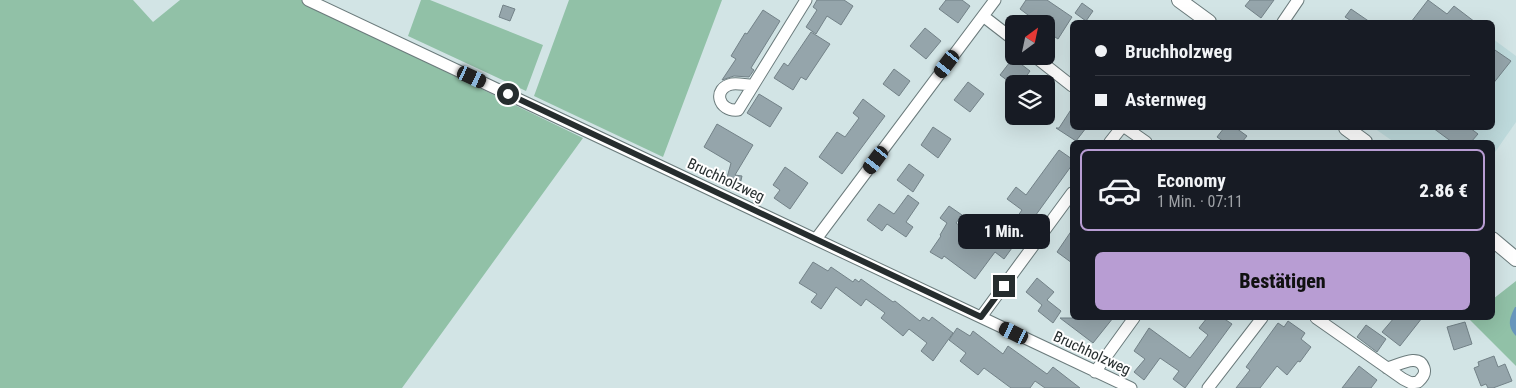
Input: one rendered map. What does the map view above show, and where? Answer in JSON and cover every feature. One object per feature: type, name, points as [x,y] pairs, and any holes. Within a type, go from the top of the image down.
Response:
[{"type":"street","name":"Bruchholzweg","points":[[308,0],[1131,388]]},
{"type":"street","points":[[753,85],[806,0]]},
{"type":"street","points":[[816,239],[995,0]]},
{"type":"street","points":[[1180,0],[1205,20]]},
{"type":"street","points":[[1284,20],[1298,0]]},
{"type":"street","points":[[983,16],[1005,33]]},
{"type":"street","points":[[1045,65],[1070,84]]},
{"type":"street","points":[[1112,140],[1119,130]]},
{"type":"street","points":[[1129,130],[1143,140]]},
{"type":"street","points":[[1349,130],[1363,140]]},
{"type":"street","points":[[981,317],[1070,196]]},
{"type":"street","points":[[1495,242],[1516,259]]},
{"type":"street","points":[[1095,372],[1133,320]]},
{"type":"street","points":[[1208,388],[1260,320]]},
{"type":"street","points":[[1319,320],[1387,368]]},
{"type":"shaded area","points":[[1495,40],[1516,56],[1516,122],[1495,152],[1495,140],[1391,140],[1377,130],[1495,130]]},
{"type":"green space","points":[[0,0],[133,0],[153,22],[180,0],[308,0],[399,49],[583,138],[402,388],[0,388]]},
{"type":"green space","points":[[421,0],[430,0],[543,45],[526,91],[408,36]]},
{"type":"green space","points":[[569,0],[722,0],[663,157],[534,96]]},
{"type":"green space","points":[[1516,281],[1516,366],[1470,320],[1495,320],[1495,297]]},
{"type":"water","points":[[1515,307],[1516,336],[1510,326],[1511,315]]},
{"type":"building","points":[[817,0],[844,0],[853,6],[841,25],[827,16],[816,34],[806,27],[817,10],[813,7]]},
{"type":"building","points":[[946,0],[962,0],[970,6],[958,23],[939,9]]},
{"type":"building","points":[[1026,0],[1047,0],[1072,17],[1058,39],[1055,37],[1055,15],[1028,15],[1020,9]]},
{"type":"building","points":[[1250,0],[1274,0],[1261,18],[1245,6]]},
{"type":"building","points":[[1428,0],[1447,14],[1454,6],[1472,20],[1413,20]]},
{"type":"building","points":[[1082,3],[1093,11],[1087,20],[1075,13]]},
{"type":"building","points":[[503,5],[515,9],[510,21],[499,17]]},
{"type":"building","points":[[1351,9],[1367,20],[1350,20],[1345,17]]},
{"type":"building","points":[[763,10],[780,21],[751,68],[754,70],[749,77],[734,76],[722,80],[736,59],[731,56],[745,33],[747,34]]},
{"type":"building","points":[[925,28],[941,41],[926,59],[910,46]]},
{"type":"building","points":[[811,32],[830,44],[806,80],[801,77],[793,90],[774,78],[784,63],[788,66]]},
{"type":"building","points":[[1495,50],[1511,61],[1495,81]]},
{"type":"building","points":[[1008,65],[1022,65],[1030,71],[1027,75],[1005,75],[1005,79],[1000,75]]},
{"type":"building","points":[[894,69],[910,81],[899,96],[883,84]]},
{"type":"building","points":[[968,82],[984,94],[970,112],[954,100]]},
{"type":"building","points":[[759,94],[782,108],[770,127],[747,113]]},
{"type":"building","points":[[863,99],[885,116],[842,174],[819,157],[837,132],[845,137],[859,118],[853,113]]},
{"type":"building","points":[[1070,111],[1070,130],[1084,130],[1077,140],[1074,140],[1056,128],[1059,128]]},
{"type":"building","points":[[717,124],[753,145],[735,175],[742,176],[739,189],[725,185],[731,163],[704,147]]},
{"type":"building","points":[[933,127],[951,139],[938,158],[921,145]]},
{"type":"building","points":[[1222,130],[1239,130],[1247,136],[1244,140],[1221,140],[1217,137]]},
{"type":"building","points":[[1436,130],[1473,130],[1478,134],[1473,140],[1449,140]]},
{"type":"building","points":[[1059,150],[1070,158],[1070,168],[1004,259],[995,252],[975,279],[944,256],[942,259],[930,252],[947,223],[940,218],[949,206],[962,215],[956,223],[979,240],[984,233],[989,237],[999,222],[1009,228],[1022,210],[1007,199],[1016,187],[1026,195]]},
{"type":"building","points":[[909,164],[924,175],[913,192],[897,180]]},
{"type":"building","points":[[785,167],[808,183],[790,209],[774,198],[780,190],[773,185]]},
{"type":"building","points":[[908,195],[919,203],[906,222],[913,227],[906,237],[887,224],[882,231],[867,220],[879,204],[894,214]]},
{"type":"building","points":[[1070,233],[1070,262],[1057,252]]},
{"type":"building","points":[[813,262],[828,271],[831,267],[853,282],[855,279],[859,282],[861,279],[893,302],[895,301],[920,321],[923,317],[929,321],[932,317],[953,333],[933,361],[921,351],[927,343],[909,329],[903,336],[881,318],[885,313],[866,299],[861,306],[836,287],[821,309],[811,302],[817,294],[799,283]]},
{"type":"building","points":[[1037,278],[1054,292],[1047,300],[1061,311],[1053,323],[1038,311],[1042,305],[1026,292]]},
{"type":"building","points":[[1060,318],[1070,318],[1070,320],[1111,320],[1093,343]]},
{"type":"building","points":[[1205,320],[1226,320],[1232,324],[1185,388],[1173,379],[1179,371],[1160,358],[1144,380],[1134,372],[1145,359],[1134,351],[1149,328],[1190,358],[1208,335],[1199,328]]},
{"type":"building","points":[[1392,320],[1420,320],[1400,346],[1382,332]]},
{"type":"building","points":[[1288,321],[1305,333],[1301,339],[1311,347],[1300,362],[1298,361],[1287,375],[1277,366],[1260,388],[1236,388],[1250,370],[1246,367],[1278,323],[1284,327]]},
{"type":"building","points":[[1465,322],[1472,344],[1454,350],[1447,327]]},
{"type":"building","points":[[1366,325],[1386,339],[1377,352],[1357,337]]},
{"type":"building","points":[[957,328],[970,336],[973,331],[1003,354],[1008,346],[1047,374],[1053,367],[1080,388],[1045,388],[1035,381],[1030,388],[1011,388],[984,368],[978,375],[960,361],[966,353],[949,340]]},
{"type":"building","points":[[1494,356],[1498,367],[1505,364],[1512,381],[1493,388],[1488,388],[1486,384],[1481,386],[1474,368],[1479,366],[1478,362]]},
{"type":"building","points":[[1359,366],[1377,380],[1371,388],[1342,388]]},
{"type":"route","points":[[508,94],[981,317],[1004,286]]}]
